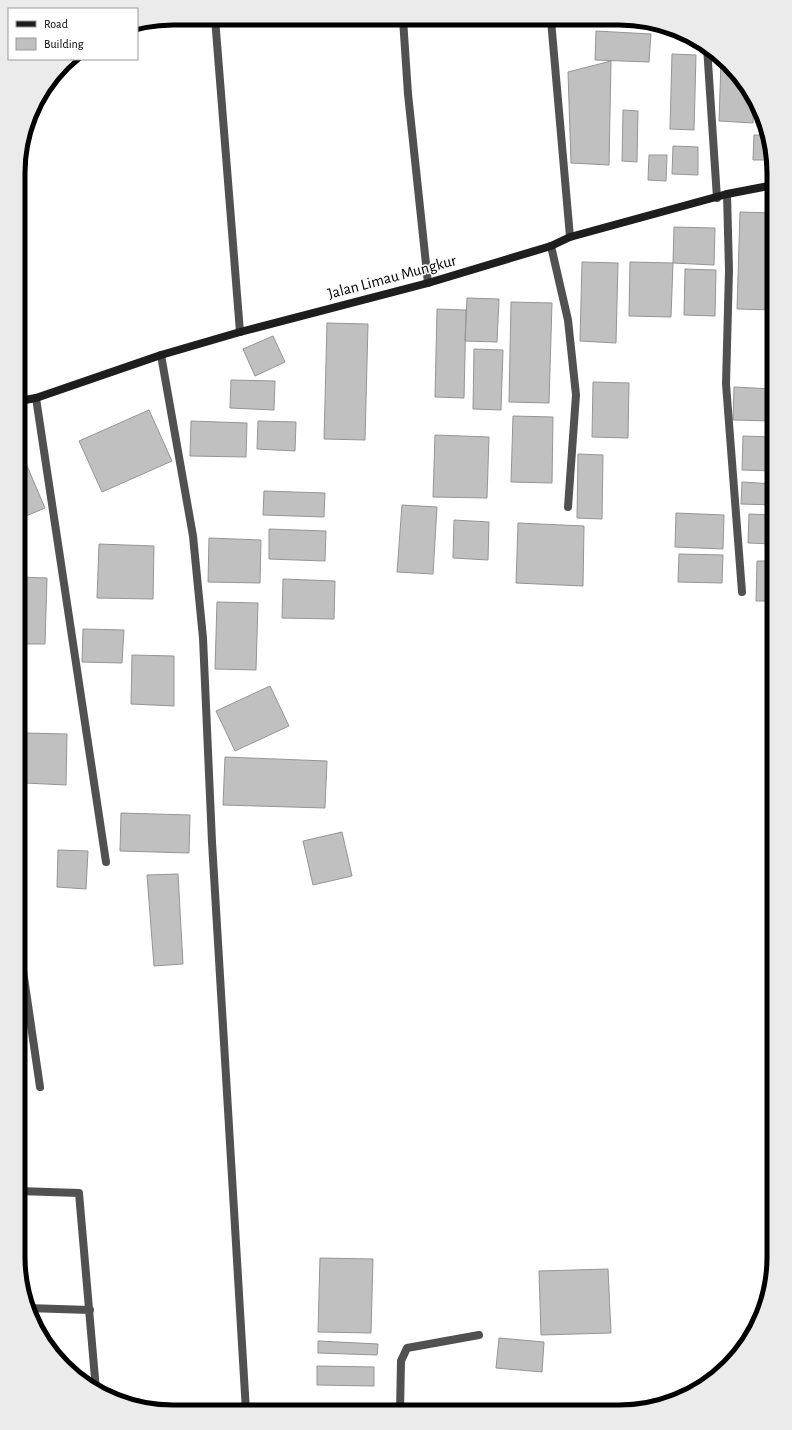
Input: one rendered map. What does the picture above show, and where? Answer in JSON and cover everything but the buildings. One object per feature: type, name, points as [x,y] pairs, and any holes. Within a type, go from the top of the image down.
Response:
[{"type":"street","points":[[216,25],[240,332]]},
{"type":"street","points":[[403,25],[408,94],[428,283]]},
{"type":"street","points":[[551,25],[570,237]]},
{"type":"street","points":[[708,55],[717,198]]},
{"type":"street","name":"Jalan Limau Mungkur","points":[[25,400],[36,398],[161,355],[240,332],[428,283],[551,246],[570,237],[717,198],[727,194],[767,186]]},
{"type":"street","points":[[727,194],[729,270],[726,384],[742,592]]},
{"type":"street","points":[[551,246],[568,320],[576,395],[568,507]]},
{"type":"street","points":[[161,355],[193,536],[203,638],[212,842],[246,1405]]},
{"type":"street","points":[[36,398],[106,862]]},
{"type":"street","points":[[25,984],[40,1087]]},
{"type":"street","points":[[25,1191],[79,1193],[95,1383]]},
{"type":"street","points":[[34,1308],[90,1310]]},
{"type":"street","points":[[400,1405],[401,1361],[407,1348],[479,1335]]}]
